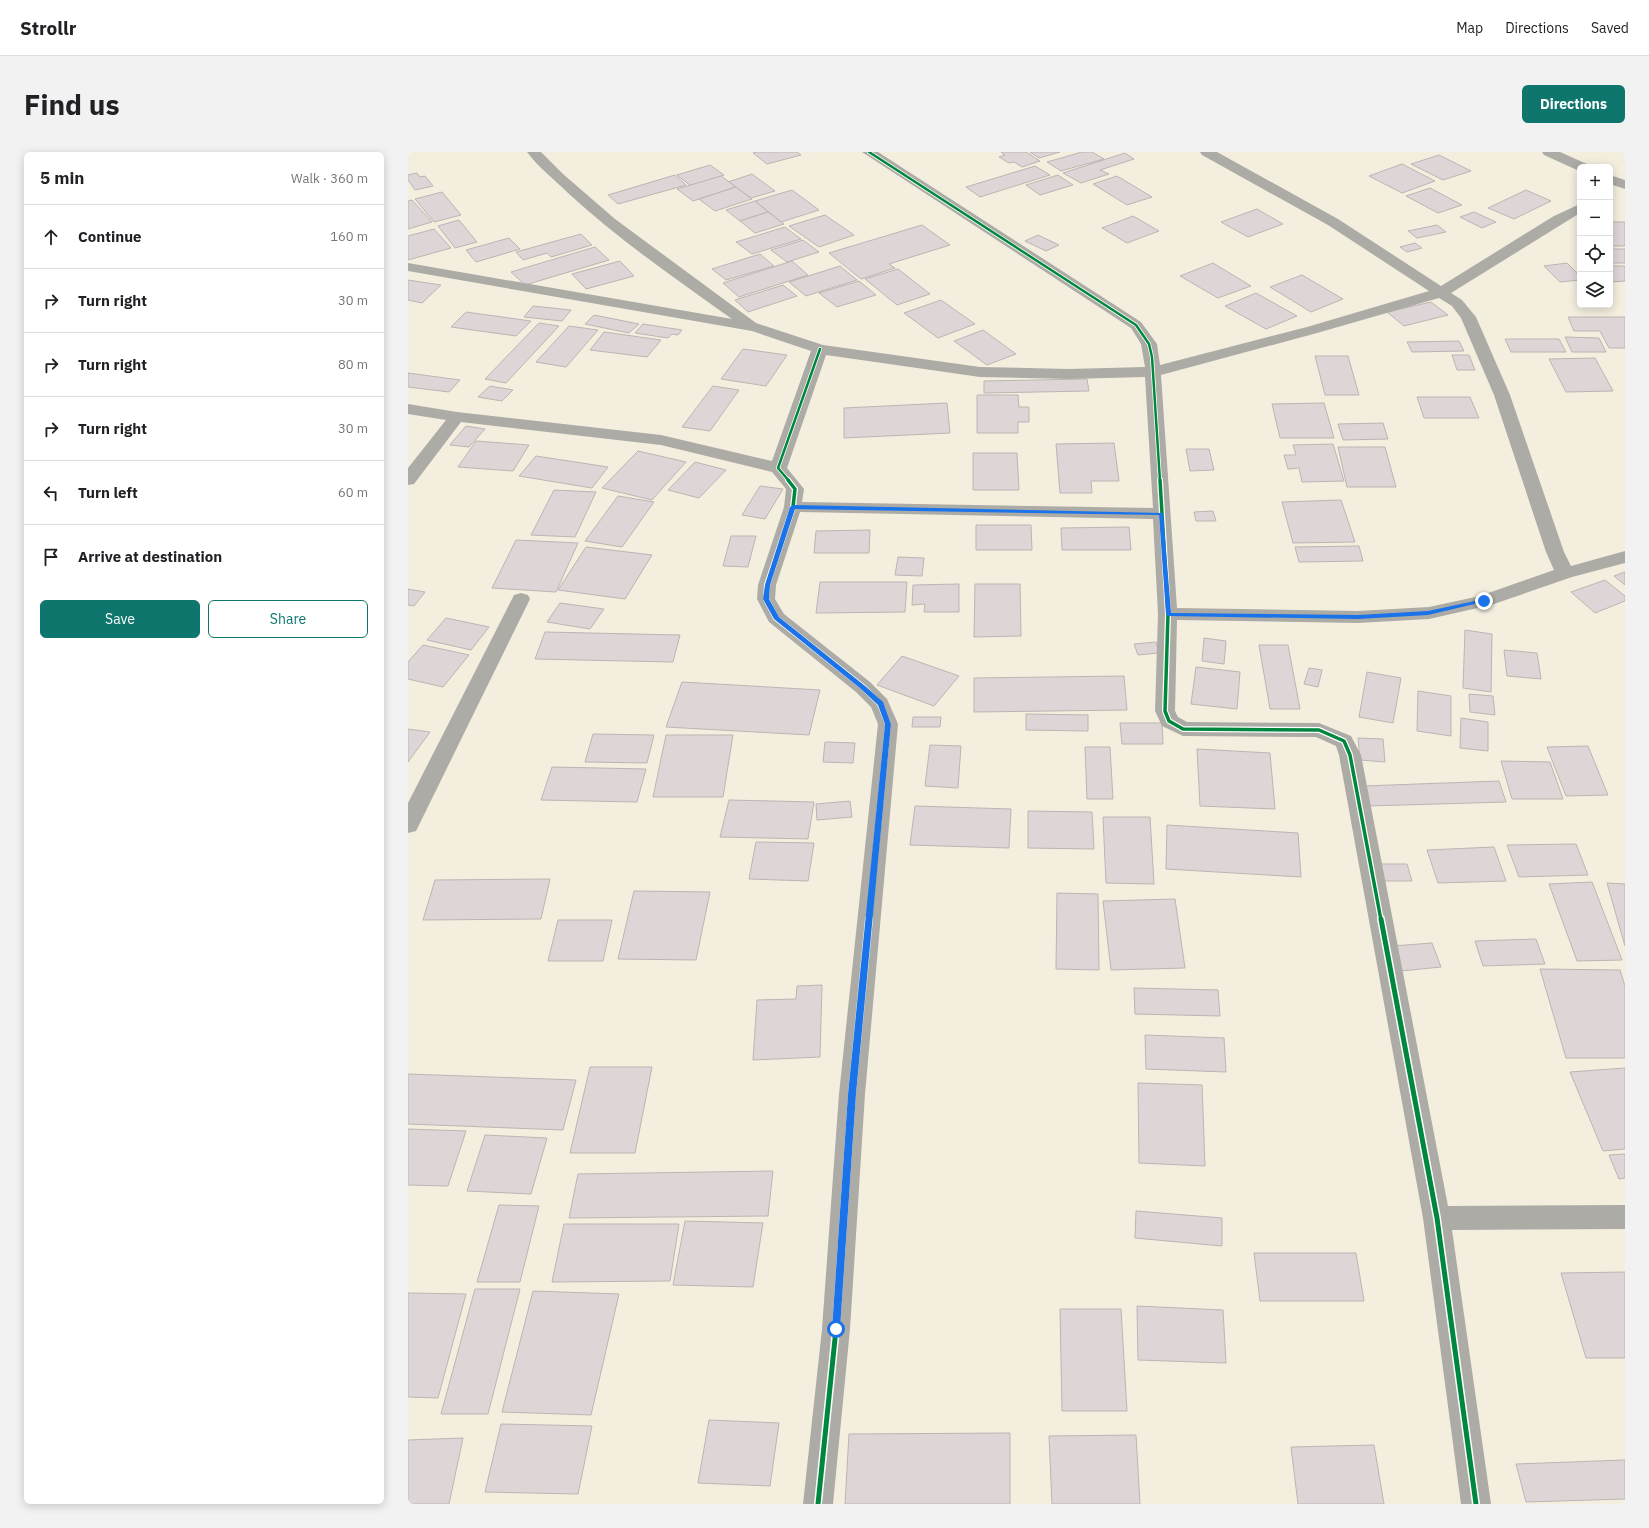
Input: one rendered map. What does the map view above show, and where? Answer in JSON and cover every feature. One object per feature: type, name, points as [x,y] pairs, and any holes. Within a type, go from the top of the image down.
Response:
[{"type":"street","points":[[534,152],[551,170],[637,245],[755,328]]},
{"type":"street","points":[[869,152],[1136,325],[1149,344],[1153,372],[1168,614],[1166,711],[1169,722],[1183,729],[1319,730],[1344,741],[1350,755],[1437,1218],[1476,1504]]},
{"type":"street","points":[[1207,152],[1333,222],[1457,303],[1468,317],[1502,395],[1556,552],[1565,573]]},
{"type":"street","points":[[1549,152],[1577,165]]},
{"type":"street","points":[[1613,182],[1622,191]]},
{"type":"street","points":[[408,267],[755,328],[820,349],[980,372],[1069,374],[1153,372],[1312,330],[1442,292],[1491,263],[1559,219],[1577,210]]},
{"type":"street","points":[[778,468],[820,349]]},
{"type":"street","points":[[408,409],[457,417],[661,440],[778,468],[795,489],[793,507],[767,585],[766,599],[776,618],[863,687],[880,704],[888,724],[852,1086],[836,1329],[818,1504]]},
{"type":"street","points":[[408,480],[457,417]]},
{"type":"street","points":[[793,507],[1162,514]]},
{"type":"street","points":[[1168,614],[1358,617],[1428,613],[1484,601],[1565,573],[1625,557]]},
{"type":"street","points":[[408,825],[522,599]]},
{"type":"street","points":[[1437,1218],[1625,1217]]},
{"type":"building","points":[[797,152],[801,155],[767,164],[753,153]]},
{"type":"building","points":[[1001,152],[1026,152],[1040,161],[1022,167],[1014,162],[1009,163],[999,157],[1005,155]]},
{"type":"building","points":[[1030,152],[1060,152],[1039,158]]},
{"type":"building","points":[[1082,152],[1092,152],[1104,159],[1061,171],[1047,162]]},
{"type":"building","points":[[1125,153],[1134,159],[1100,170],[1109,174],[1081,183],[1063,173]]},
{"type":"building","points":[[1439,155],[1471,171],[1443,180],[1411,164]]},
{"type":"building","points":[[1402,164],[1435,181],[1402,193],[1369,176]]},
{"type":"building","points":[[710,165],[724,175],[691,186],[677,175]]},
{"type":"building","points":[[1035,166],[1050,175],[980,197],[966,187]]},
{"type":"building","points":[[417,173],[420,177],[425,176],[433,186],[415,190],[408,180],[408,175]]},
{"type":"building","points":[[752,174],[775,191],[751,198],[728,182]]},
{"type":"building","points":[[675,175],[686,185],[618,204],[608,195]]},
{"type":"building","points":[[1058,175],[1073,185],[1040,195],[1026,185]]},
{"type":"building","points":[[721,176],[736,187],[693,201],[677,189]]},
{"type":"building","points":[[1117,176],[1152,197],[1127,205],[1093,184]]},
{"type":"building","points":[[736,187],[752,199],[715,211],[699,199]]},
{"type":"building","points":[[1430,188],[1462,205],[1438,213],[1406,196]]},
{"type":"building","points":[[792,190],[819,210],[781,222],[755,201]]},
{"type":"building","points":[[1526,190],[1551,201],[1514,219],[1488,208]]},
{"type":"building","points":[[442,192],[461,215],[434,222],[415,199]]},
{"type":"building","points":[[412,200],[432,222],[408,229],[408,201]]},
{"type":"building","points":[[755,201],[768,212],[740,221],[726,210]]},
{"type":"building","points":[[1257,209],[1283,224],[1248,237],[1221,222]]},
{"type":"building","points":[[768,212],[784,224],[755,233],[740,221]]},
{"type":"building","points":[[1474,212],[1496,222],[1482,228],[1460,217]]},
{"type":"building","points":[[825,215],[854,235],[819,247],[789,226]]},
{"type":"building","points":[[1133,216],[1159,231],[1127,243],[1102,228]]},
{"type":"building","points":[[459,220],[477,242],[455,248],[438,226]]},
{"type":"building","points":[[1613,222],[1625,222],[1625,246],[1613,246]]},
{"type":"building","points":[[922,225],[950,245],[889,264],[895,268],[861,279],[829,253]]},
{"type":"building","points":[[1437,225],[1446,232],[1417,238],[1408,231]]},
{"type":"building","points":[[785,227],[801,239],[752,254],[736,242]]},
{"type":"building","points":[[434,229],[451,248],[408,260],[408,236]]},
{"type":"building","points":[[581,234],[592,245],[551,257],[547,253],[523,260],[516,252]]},
{"type":"building","points":[[1038,235],[1059,245],[1046,251],[1025,241]]},
{"type":"building","points":[[509,238],[520,249],[476,262],[466,250]]},
{"type":"building","points":[[803,240],[819,252],[787,262],[771,250]]},
{"type":"building","points":[[1415,243],[1422,248],[1407,252],[1400,247]]},
{"type":"building","points":[[595,247],[609,260],[525,285],[511,272]]},
{"type":"building","points":[[1613,249],[1625,249],[1625,263],[1613,263]]},
{"type":"building","points":[[760,254],[774,266],[726,280],[712,269]]},
{"type":"building","points":[[620,261],[634,276],[586,289],[572,274]]},
{"type":"building","points":[[792,261],[808,275],[739,297],[723,283]]},
{"type":"building","points":[[1213,263],[1251,286],[1218,298],[1180,276]]},
{"type":"building","points":[[1567,263],[1577,273],[1577,280],[1560,282],[1544,266]]},
{"type":"building","points":[[840,266],[857,280],[806,296],[789,282]]},
{"type":"building","points":[[1613,266],[1625,266],[1625,281],[1613,282]]},
{"type":"building","points":[[898,269],[930,294],[897,305],[865,279]]},
{"type":"building","points":[[1302,275],[1343,299],[1311,312],[1270,287]]},
{"type":"building","points":[[408,280],[441,285],[422,303],[408,300]]},
{"type":"building","points":[[859,281],[876,295],[837,307],[819,293]]},
{"type":"building","points":[[783,285],[797,296],[748,312],[735,300]]},
{"type":"building","points":[[1256,293],[1297,316],[1266,329],[1225,306]]},
{"type":"building","points":[[941,300],[975,324],[938,338],[904,313]]},
{"type":"building","points":[[1431,302],[1448,315],[1404,326],[1387,312]]},
{"type":"building","points":[[533,306],[571,310],[562,321],[524,317]]},
{"type":"building","points":[[466,312],[531,321],[516,336],[451,327]]},
{"type":"building","points":[[594,315],[639,324],[629,333],[585,324]]},
{"type":"building","points":[[1568,317],[1625,317],[1625,348],[1609,348],[1600,331],[1574,331]]},
{"type":"building","points":[[539,323],[559,326],[506,383],[485,379]]},
{"type":"building","points":[[643,324],[682,330],[678,335],[672,334],[668,338],[635,333]]},
{"type":"building","points":[[569,326],[598,330],[566,367],[536,362]]},
{"type":"building","points":[[983,330],[1016,354],[987,365],[954,341]]},
{"type":"building","points":[[604,332],[661,340],[647,357],[590,350]]},
{"type":"building","points":[[1565,337],[1599,338],[1606,352],[1572,352]]},
{"type":"building","points":[[1505,339],[1559,339],[1566,352],[1511,352]]},
{"type":"building","points":[[1459,341],[1464,351],[1412,352],[1407,342]]},
{"type":"building","points":[[743,349],[787,355],[766,386],[721,379]]},
{"type":"building","points":[[1452,355],[1469,355],[1475,370],[1457,370]]},
{"type":"building","points":[[1315,356],[1348,356],[1359,395],[1325,395]]},
{"type":"building","points":[[1595,358],[1613,391],[1566,392],[1549,359]]},
{"type":"building","points":[[408,373],[460,380],[449,392],[408,387]]},
{"type":"building","points":[[1087,379],[1089,391],[984,393],[984,381]]},
{"type":"building","points":[[490,386],[513,390],[502,401],[478,397]]},
{"type":"building","points":[[713,386],[739,390],[710,431],[682,427]]},
{"type":"building","points":[[977,395],[1018,395],[1019,407],[1029,407],[1029,422],[1018,422],[1018,433],[977,433]]},
{"type":"building","points":[[1417,397],[1470,397],[1479,418],[1424,418]]},
{"type":"building","points":[[947,403],[950,433],[844,438],[844,408]]},
{"type":"building","points":[[1324,403],[1334,438],[1280,438],[1272,404]]},
{"type":"building","points":[[1383,423],[1388,439],[1343,440],[1338,424]]},
{"type":"building","points":[[466,426],[485,429],[469,447],[450,445]]},
{"type":"building","points":[[476,441],[529,445],[513,471],[458,467]]},
{"type":"building","points":[[1114,443],[1119,481],[1091,481],[1092,493],[1060,493],[1056,444]]},
{"type":"building","points":[[1333,444],[1344,481],[1302,482],[1299,468],[1288,469],[1284,455],[1296,455],[1293,445]]},
{"type":"building","points":[[1338,447],[1385,447],[1396,487],[1347,487]]},
{"type":"building","points":[[1186,449],[1209,449],[1214,470],[1190,471]]},
{"type":"building","points":[[638,451],[686,462],[652,500],[602,488]]},
{"type":"building","points":[[973,453],[1017,453],[1019,490],[973,490]]},
{"type":"building","points":[[536,456],[608,467],[592,488],[519,476]]},
{"type":"building","points":[[695,462],[726,470],[699,498],[668,490]]},
{"type":"building","points":[[760,486],[783,489],[765,519],[742,515]]},
{"type":"building","points":[[554,490],[596,492],[575,537],[531,535]]},
{"type":"building","points":[[618,496],[654,502],[622,547],[585,541]]},
{"type":"building","points":[[1341,500],[1355,542],[1293,543],[1282,502]]},
{"type":"building","points":[[1213,511],[1216,521],[1196,521],[1194,512]]},
{"type":"building","points":[[976,525],[1031,525],[1032,550],[976,550]]},
{"type":"building","points":[[1129,527],[1131,550],[1062,550],[1061,528]]},
{"type":"building","points":[[870,530],[869,553],[814,553],[816,531]]},
{"type":"building","points":[[731,536],[756,536],[748,567],[723,566]]},
{"type":"building","points":[[516,540],[578,543],[556,592],[492,588]]},
{"type":"building","points":[[1359,546],[1363,561],[1299,562],[1295,547]]},
{"type":"building","points":[[586,547],[652,555],[625,599],[558,590]]},
{"type":"building","points":[[898,557],[924,558],[922,576],[895,575]]},
{"type":"building","points":[[1625,572],[1625,585],[1614,576]]},
{"type":"building","points":[[1605,580],[1625,596],[1625,601],[1595,613],[1571,592]]},
{"type":"building","points":[[820,582],[907,582],[905,612],[816,613]]},
{"type":"building","points":[[959,584],[959,612],[924,612],[925,604],[912,605],[913,585]]},
{"type":"building","points":[[975,584],[1020,584],[1021,636],[974,637]]},
{"type":"building","points":[[408,589],[425,592],[414,606],[408,605]]},
{"type":"building","points":[[560,603],[604,609],[590,629],[547,622]]},
{"type":"building","points":[[446,618],[489,627],[471,650],[427,640]]},
{"type":"building","points":[[1465,630],[1492,634],[1491,692],[1463,688]]},
{"type":"building","points":[[545,632],[680,635],[673,662],[535,659]]},
{"type":"building","points":[[1204,638],[1226,641],[1224,664],[1202,661]]},
{"type":"building","points":[[1156,642],[1159,653],[1138,655],[1134,644]]},
{"type":"building","points":[[423,645],[469,655],[443,687],[408,679],[408,662]]},
{"type":"building","points":[[1259,645],[1288,645],[1300,709],[1270,709]]},
{"type":"building","points":[[1504,650],[1537,653],[1541,679],[1507,676]]},
{"type":"building","points":[[902,656],[959,676],[934,706],[877,685]]},
{"type":"building","points":[[1196,667],[1240,672],[1237,709],[1191,704]]},
{"type":"building","points":[[1309,668],[1322,670],[1318,687],[1304,684]]},
{"type":"building","points":[[1367,672],[1401,678],[1393,723],[1359,717]]},
{"type":"building","points":[[1124,676],[1127,710],[974,712],[974,678]]},
{"type":"building","points":[[682,682],[820,690],[809,735],[666,727]]},
{"type":"building","points":[[1418,691],[1451,696],[1451,736],[1417,731]]},
{"type":"building","points":[[1469,694],[1493,696],[1495,715],[1470,712]]},
{"type":"building","points":[[1026,714],[1088,715],[1088,731],[1026,730]]},
{"type":"building","points":[[913,717],[941,717],[940,727],[912,727]]},
{"type":"building","points":[[1461,718],[1488,722],[1488,751],[1460,748]]},
{"type":"building","points":[[1120,723],[1162,723],[1163,744],[1122,744]]},
{"type":"building","points":[[408,729],[430,732],[408,762]]},
{"type":"building","points":[[593,734],[654,735],[647,763],[585,762]]},
{"type":"building","points":[[666,735],[733,735],[723,797],[653,797]]},
{"type":"building","points":[[1358,738],[1383,739],[1385,762],[1360,760]]},
{"type":"building","points":[[825,742],[855,743],[853,763],[823,762]]},
{"type":"building","points":[[930,745],[961,746],[958,788],[925,786]]},
{"type":"building","points":[[1588,746],[1608,795],[1566,796],[1547,747]]},
{"type":"building","points":[[1085,747],[1110,747],[1113,799],[1087,799]]},
{"type":"building","points":[[1197,749],[1270,753],[1275,809],[1200,806]]},
{"type":"building","points":[[1501,761],[1550,762],[1563,799],[1512,799]]},
{"type":"building","points":[[552,767],[646,769],[637,802],[541,800]]},
{"type":"building","points":[[1499,781],[1506,802],[1368,806],[1363,786]]},
{"type":"building","points":[[729,800],[814,802],[808,839],[720,837]]},
{"type":"building","points":[[850,801],[852,817],[817,820],[816,804]]},
{"type":"building","points":[[915,806],[1011,809],[1009,848],[910,845]]},
{"type":"building","points":[[1028,811],[1092,812],[1094,849],[1028,848]]},
{"type":"building","points":[[1103,817],[1150,817],[1154,884],[1106,883]]},
{"type":"building","points":[[1167,825],[1298,833],[1301,877],[1166,869]]},
{"type":"building","points":[[756,842],[814,843],[808,881],[749,879]]},
{"type":"building","points":[[1576,844],[1588,875],[1519,877],[1507,845]]},
{"type":"building","points":[[1494,847],[1506,881],[1438,883],[1427,850]]},
{"type":"building","points":[[1377,864],[1407,864],[1412,881],[1382,881]]},
{"type":"building","points":[[550,879],[541,919],[423,920],[435,880]]},
{"type":"building","points":[[1592,882],[1622,960],[1577,961],[1549,884]]},
{"type":"building","points":[[1607,883],[1625,884],[1625,946]]},
{"type":"building","points":[[634,891],[710,892],[696,960],[618,959]]},
{"type":"building","points":[[1057,893],[1098,894],[1099,970],[1056,969]]},
{"type":"building","points":[[1175,899],[1185,968],[1111,970],[1103,901]]},
{"type":"building","points":[[558,920],[612,920],[603,961],[548,961]]},
{"type":"building","points":[[1536,939],[1545,964],[1483,966],[1475,941]]},
{"type":"building","points":[[1432,943],[1441,967],[1401,971],[1393,946]]},
{"type":"building","points":[[1540,969],[1620,970],[1625,986],[1625,1058],[1566,1058]]},
{"type":"building","points":[[822,985],[820,1057],[753,1060],[757,1000],[796,999],[797,986]]},
{"type":"building","points":[[1134,988],[1218,990],[1220,1016],[1135,1014]]},
{"type":"building","points":[[1145,1035],[1224,1038],[1226,1072],[1146,1069]]},
{"type":"building","points":[[590,1067],[652,1067],[635,1153],[570,1153]]},
{"type":"building","points":[[1625,1068],[1625,1149],[1603,1151],[1570,1072]]},
{"type":"building","points":[[408,1074],[576,1080],[563,1130],[408,1124]]},
{"type":"building","points":[[1138,1083],[1202,1085],[1205,1166],[1139,1163]]},
{"type":"building","points":[[408,1129],[466,1131],[448,1186],[408,1185]]},
{"type":"building","points":[[485,1135],[547,1138],[531,1194],[467,1191]]},
{"type":"building","points":[[1625,1154],[1625,1178],[1619,1179],[1609,1155]]},
{"type":"building","points":[[773,1171],[768,1216],[569,1218],[578,1174]]},
{"type":"building","points":[[499,1205],[539,1206],[520,1282],[477,1282]]},
{"type":"building","points":[[1136,1211],[1222,1218],[1222,1246],[1135,1238]]},
{"type":"building","points":[[685,1221],[763,1223],[753,1287],[673,1285]]},
{"type":"building","points":[[564,1224],[679,1224],[670,1281],[552,1282]]},
{"type":"building","points":[[1254,1253],[1356,1253],[1364,1301],[1260,1301]]},
{"type":"building","points":[[1625,1272],[1625,1358],[1586,1358],[1561,1273]]},
{"type":"building","points":[[475,1289],[520,1289],[488,1414],[441,1414]]},
{"type":"building","points":[[533,1291],[619,1294],[591,1415],[502,1412]]},
{"type":"building","points":[[408,1293],[466,1294],[438,1398],[408,1397]]},
{"type":"building","points":[[1137,1306],[1223,1310],[1226,1363],[1138,1360]]},
{"type":"building","points":[[1060,1309],[1121,1309],[1127,1411],[1062,1411]]},
{"type":"building","points":[[709,1420],[779,1423],[770,1486],[698,1483]]},
{"type":"building","points":[[501,1424],[592,1426],[578,1494],[485,1492]]},
{"type":"building","points":[[1010,1433],[1010,1504],[845,1504],[849,1434]]},
{"type":"building","points":[[1136,1435],[1140,1504],[1052,1504],[1049,1436]]},
{"type":"building","points":[[463,1438],[449,1504],[408,1504],[408,1440]]},
{"type":"building","points":[[1374,1445],[1384,1504],[1298,1504],[1291,1447]]},
{"type":"building","points":[[1625,1460],[1625,1499],[1526,1502],[1516,1464]]},
{"type":"cycle path","points":[[869,152],[1136,325],[1149,344],[1152,357],[1168,614],[1165,711],[1169,721],[1183,729],[1319,730],[1344,741],[1350,755],[1437,1218],[1476,1504]]},
{"type":"cycle path","points":[[818,1504],[836,1329],[852,1094],[888,724],[880,704],[863,687],[776,618],[766,599],[767,585],[793,507],[795,489],[778,468],[820,349]]},
{"type":"route","points":[[836,1329],[852,1094],[888,724],[880,704],[863,687],[776,618],[766,599],[767,585],[793,507],[1162,514],[1168,614],[1358,617],[1428,613],[1484,601]]}]
